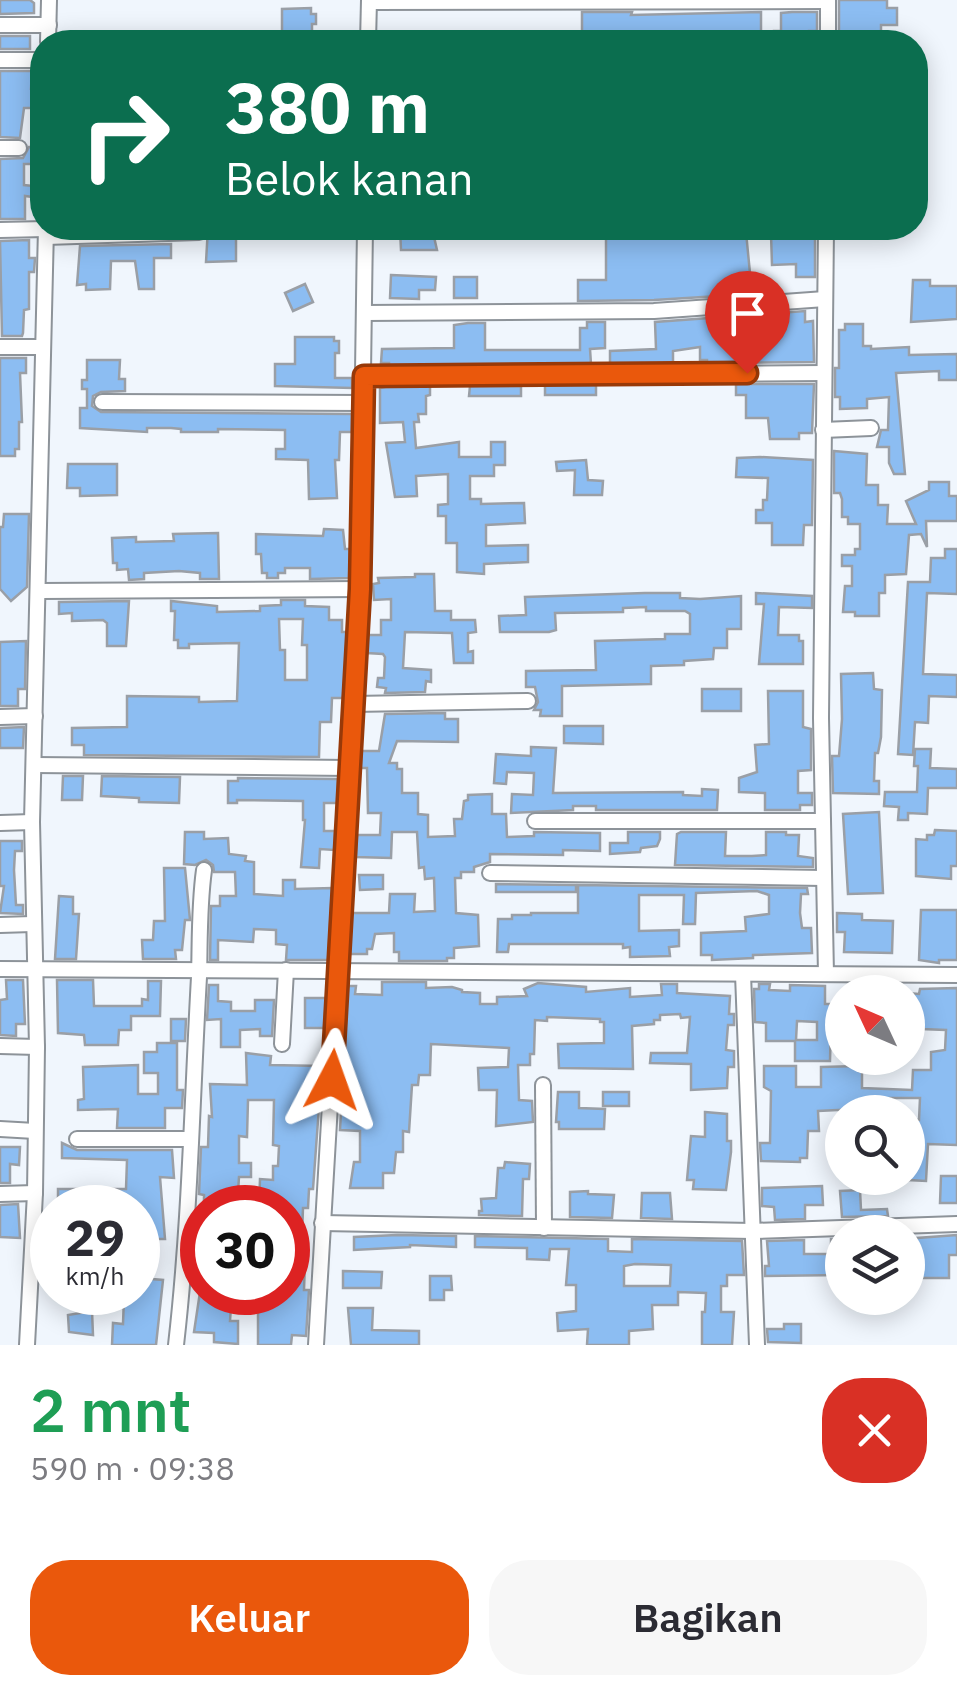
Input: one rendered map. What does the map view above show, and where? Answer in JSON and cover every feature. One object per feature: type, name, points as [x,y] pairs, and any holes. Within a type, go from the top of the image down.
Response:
[{"type":"street","points":[[49,0],[49,30]]},
{"type":"street","points":[[368,30],[369,1],[828,0],[828,30]]},
{"type":"street","points":[[0,25],[49,25]]},
{"type":"street","points":[[0,60],[30,60]]},
{"type":"street","points":[[0,148],[19,148]]},
{"type":"street","points":[[0,230],[30,232]]},
{"type":"street","points":[[35,1185],[37,1046],[32,822],[43,347],[51,240]]},
{"type":"street","points":[[316,1345],[360,589],[365,240]]},
{"type":"street","points":[[826,240],[826,974]]},
{"type":"street","points":[[365,313],[654,311],[825,299]]},
{"type":"street","points":[[0,347],[43,347]]},
{"type":"street","points":[[364,376],[824,372]]},
{"type":"street","points":[[102,402],[364,403]]},
{"type":"street","points":[[823,430],[871,428]]},
{"type":"street","points":[[40,591],[360,589]]},
{"type":"street","points":[[354,704],[528,701]]},
{"type":"street","points":[[0,717],[36,716]]},
{"type":"street","points":[[34,764],[350,768]]},
{"type":"street","points":[[535,821],[823,821]]},
{"type":"street","points":[[0,823],[32,822]]},
{"type":"street","points":[[176,1345],[204,870]]},
{"type":"street","points":[[490,873],[823,878]]},
{"type":"street","points":[[0,925],[32,924]]},
{"type":"street","points":[[0,969],[957,976]]},
{"type":"street","points":[[282,1044],[286,970]]},
{"type":"street","points":[[743,974],[756,1345]]},
{"type":"street","points":[[0,1046],[37,1046]]},
{"type":"street","points":[[544,1085],[544,1228]]},
{"type":"street","points":[[0,1130],[35,1131]]},
{"type":"street","points":[[77,1139],[190,1138]]},
{"type":"street","points":[[0,1194],[30,1193]]},
{"type":"street","points":[[322,1222],[753,1231],[957,1224]]},
{"type":"street","points":[[27,1345],[30,1288]]},
{"type":"building","points":[[0,0],[30,0],[34,13],[0,14]]},
{"type":"building","points":[[839,0],[887,0],[887,8],[897,8],[897,25],[881,25],[881,30],[839,30]]},
{"type":"building","points":[[311,8],[316,24],[312,24],[312,30],[282,30],[282,9]]},
{"type":"building","points":[[582,12],[761,12],[761,30],[582,30]]},
{"type":"building","points":[[817,12],[817,30],[781,30],[781,13]]},
{"type":"building","points":[[0,36],[30,36],[30,49],[0,49]]},
{"type":"building","points":[[0,71],[30,71],[30,108],[24,108],[20,138],[0,137]]},
{"type":"building","points":[[30,147],[30,164],[24,164],[24,185],[30,186],[30,197],[25,196],[25,219],[0,219],[0,159],[23,158]]},
{"type":"building","points":[[29,240],[29,258],[35,258],[34,272],[29,272],[29,309],[24,310],[23,333],[2,336],[0,241]]},
{"type":"building","points":[[207,240],[236,240],[236,261],[206,262]]},
{"type":"building","points":[[401,240],[435,240],[437,250],[401,250]]},
{"type":"building","points":[[606,240],[747,240],[752,294],[578,301],[578,280],[606,280]]},
{"type":"building","points":[[771,240],[815,240],[815,277],[796,277],[796,264],[772,265]]},
{"type":"building","points":[[171,244],[171,258],[154,258],[154,289],[139,289],[135,261],[111,261],[110,289],[86,290],[86,284],[77,285],[80,246]]},
{"type":"building","points":[[391,275],[436,277],[435,290],[419,290],[419,299],[390,298]]},
{"type":"building","points":[[454,277],[477,277],[477,298],[454,298]]},
{"type":"building","points":[[913,280],[930,280],[930,286],[957,286],[957,319],[911,322]]},
{"type":"building","points":[[305,284],[313,302],[293,311],[285,293]]},
{"type":"building","points":[[805,311],[805,322],[813,321],[814,362],[707,363],[700,360],[700,347],[673,351],[673,362],[610,364],[610,351],[656,349],[655,322]]},
{"type":"building","points":[[587,322],[605,322],[605,348],[590,349],[591,364],[381,363],[382,349],[454,348],[454,325],[468,323],[485,323],[485,350],[580,350],[580,328],[587,328]]},
{"type":"building","points":[[845,324],[863,324],[863,346],[871,349],[909,347],[909,355],[957,354],[957,380],[939,380],[939,371],[896,373],[905,474],[894,474],[889,447],[877,447],[881,430],[888,430],[889,397],[867,399],[867,408],[840,409],[840,397],[835,397],[839,330],[845,330]]},
{"type":"building","points":[[295,337],[334,337],[334,341],[339,341],[335,378],[352,378],[352,388],[275,386],[275,364],[295,364]]},
{"type":"building","points":[[0,358],[26,358],[26,373],[20,373],[22,422],[15,456],[0,456]]},
{"type":"building","points":[[87,360],[120,360],[119,379],[125,379],[125,391],[93,396],[92,406],[101,412],[352,414],[352,432],[340,432],[339,460],[335,460],[337,498],[309,499],[308,460],[276,459],[276,449],[285,449],[285,430],[181,432],[147,428],[147,432],[80,428],[80,408],[87,408],[87,389],[82,389],[82,380],[87,380]]},
{"type":"building","points":[[736,384],[814,384],[812,433],[799,433],[799,439],[770,439],[768,418],[746,418],[746,395],[736,395]]},
{"type":"building","points":[[545,385],[596,385],[596,395],[545,395]]},
{"type":"building","points":[[430,386],[426,414],[418,414],[419,422],[414,422],[416,448],[459,442],[459,457],[491,457],[491,442],[505,442],[505,465],[494,465],[494,476],[470,476],[470,499],[481,499],[481,504],[524,503],[525,523],[486,525],[486,546],[528,545],[528,562],[484,564],[484,574],[457,572],[457,543],[446,543],[446,516],[438,516],[438,505],[448,504],[448,474],[416,476],[417,496],[395,497],[386,443],[405,442],[403,422],[380,423],[380,388]]},
{"type":"building","points":[[470,386],[521,386],[521,396],[469,396]]},
{"type":"building","points":[[834,451],[867,454],[866,485],[878,485],[878,505],[888,505],[887,524],[916,524],[906,501],[929,490],[929,482],[949,482],[949,496],[957,496],[957,521],[926,521],[927,547],[921,534],[909,535],[906,574],[885,575],[885,593],[879,593],[879,616],[843,612],[845,586],[852,586],[852,566],[842,566],[842,555],[855,555],[855,549],[860,549],[860,524],[848,524],[848,517],[842,517],[840,493],[834,493]]},
{"type":"building","points":[[737,458],[813,460],[812,525],[804,525],[803,545],[772,545],[772,523],[756,523],[756,510],[763,510],[763,500],[767,500],[768,478],[736,477]]},
{"type":"building","points":[[586,460],[588,480],[603,481],[602,495],[574,495],[575,470],[557,471],[556,462]]},
{"type":"building","points":[[68,464],[117,464],[117,495],[80,496],[80,488],[67,488]]},
{"type":"building","points":[[4,514],[29,514],[27,587],[11,601],[0,589],[0,527]]},
{"type":"building","points":[[324,529],[343,530],[345,549],[350,549],[349,578],[310,579],[310,568],[285,568],[278,578],[267,578],[267,573],[262,573],[261,554],[256,554],[256,534],[323,536]]},
{"type":"building","points":[[218,533],[219,579],[200,579],[200,573],[179,571],[144,573],[144,579],[129,580],[128,569],[117,570],[117,563],[113,563],[112,538],[174,541],[173,534]]},
{"type":"building","points":[[945,549],[957,549],[957,594],[927,593],[923,674],[957,675],[957,697],[929,696],[928,723],[915,722],[913,755],[898,754],[908,582],[930,582],[931,558],[945,558]]},
{"type":"building","points":[[434,574],[435,611],[451,611],[451,620],[475,620],[476,632],[468,633],[468,652],[473,651],[473,663],[454,663],[452,633],[405,632],[403,668],[431,670],[431,682],[426,681],[425,692],[385,693],[386,688],[377,687],[378,678],[384,678],[385,657],[367,653],[368,635],[381,635],[381,620],[391,620],[391,599],[374,600],[373,584],[379,583],[378,578]]},
{"type":"building","points":[[680,593],[680,598],[700,599],[741,596],[741,629],[727,629],[727,648],[714,648],[713,659],[651,666],[651,684],[562,686],[562,716],[540,716],[541,710],[534,710],[538,702],[535,687],[526,687],[526,671],[596,670],[595,641],[665,639],[665,634],[690,634],[690,614],[646,611],[646,607],[623,608],[623,612],[555,613],[556,630],[549,632],[500,632],[499,616],[526,615],[525,597]]},
{"type":"building","points":[[756,593],[812,596],[812,608],[779,607],[778,635],[799,635],[799,641],[803,641],[803,664],[759,664],[764,604],[756,604]]},
{"type":"building","points":[[281,600],[305,600],[305,606],[329,607],[329,620],[342,620],[342,632],[347,632],[343,698],[332,698],[331,722],[320,722],[319,757],[84,755],[84,745],[72,745],[72,728],[127,727],[127,696],[237,701],[239,643],[189,644],[189,648],[178,648],[171,601],[217,606],[217,612],[260,611],[260,606],[281,605]],"holes":[[[279,619],[303,619],[307,680],[285,680]]]},
{"type":"building","points":[[129,601],[126,646],[107,646],[107,623],[103,620],[72,621],[72,613],[59,614],[59,602]]},
{"type":"building","points":[[26,641],[25,689],[18,689],[18,706],[0,706],[0,642]]},
{"type":"building","points":[[873,673],[874,689],[882,690],[881,737],[875,753],[874,781],[879,781],[879,794],[833,793],[832,756],[839,756],[842,719],[841,674]]},
{"type":"building","points":[[702,689],[741,689],[741,711],[702,711]]},
{"type":"building","points":[[768,691],[803,691],[803,727],[811,729],[811,770],[798,771],[798,793],[812,793],[812,805],[800,805],[800,810],[765,810],[765,793],[739,792],[739,778],[757,772],[755,745],[769,744]]},
{"type":"building","points":[[445,713],[445,719],[458,719],[458,742],[397,741],[389,763],[397,763],[397,769],[402,769],[402,793],[418,793],[418,814],[428,815],[428,837],[455,836],[454,819],[462,819],[468,795],[492,794],[492,814],[506,814],[507,837],[534,836],[534,832],[600,833],[600,851],[490,854],[490,862],[474,867],[474,872],[461,872],[461,878],[455,878],[456,913],[478,915],[479,946],[454,948],[454,958],[447,961],[399,961],[399,952],[394,952],[394,933],[375,934],[367,954],[349,954],[352,913],[389,913],[390,894],[415,894],[414,912],[435,911],[434,878],[425,879],[424,867],[419,868],[417,832],[392,832],[391,858],[356,857],[357,835],[380,835],[381,813],[368,813],[367,768],[360,768],[361,751],[379,751],[385,714]]},
{"type":"building","points":[[564,726],[603,726],[603,744],[564,743]]},
{"type":"building","points":[[24,727],[23,748],[0,748],[0,728]]},
{"type":"building","points":[[531,747],[556,748],[553,793],[683,792],[702,796],[702,789],[718,790],[717,810],[596,810],[596,806],[573,806],[573,810],[511,813],[512,794],[533,795],[534,773],[507,772],[506,784],[494,783],[496,754],[531,756]]},
{"type":"building","points":[[915,749],[931,749],[930,768],[957,769],[957,788],[928,788],[927,814],[908,813],[908,820],[898,820],[899,807],[884,806],[885,792],[917,792]]},
{"type":"building","points":[[63,776],[83,776],[82,800],[62,800]]},
{"type":"building","points":[[102,776],[180,777],[179,803],[101,796]]},
{"type":"building","points":[[338,779],[337,803],[324,803],[324,831],[335,831],[334,850],[320,849],[319,868],[301,867],[303,801],[228,803],[228,781]]},
{"type":"building","points":[[879,812],[883,893],[848,894],[843,814]]},
{"type":"building","points":[[935,830],[957,831],[957,866],[951,866],[951,879],[916,876],[916,839],[927,840],[927,835],[934,835]]},
{"type":"building","points":[[185,832],[204,832],[204,839],[228,838],[229,854],[246,856],[245,861],[254,862],[254,894],[283,896],[283,880],[295,880],[295,889],[332,888],[328,960],[286,960],[287,945],[276,944],[276,930],[254,929],[253,942],[218,940],[218,960],[210,960],[211,906],[220,906],[220,896],[236,896],[235,872],[214,872],[213,865],[206,860],[184,864]]},
{"type":"building","points":[[628,832],[660,832],[660,839],[657,846],[641,848],[640,852],[610,854],[610,843],[628,843]]},
{"type":"building","points":[[726,832],[725,856],[766,855],[766,832],[799,835],[798,856],[813,858],[813,867],[675,865],[677,834]]},
{"type":"building","points":[[0,841],[22,841],[22,851],[15,851],[14,870],[16,905],[23,905],[23,914],[0,913],[4,886],[0,886]]},
{"type":"building","points":[[164,868],[185,868],[190,920],[185,920],[182,950],[175,950],[176,959],[143,959],[142,940],[153,940],[154,921],[165,921]]},
{"type":"building","points":[[359,875],[383,875],[383,889],[360,890]]},
{"type":"building","points":[[496,884],[576,885],[576,892],[496,892]]},
{"type":"building","points":[[578,885],[807,888],[808,894],[801,894],[800,913],[802,928],[811,928],[812,953],[712,960],[712,955],[701,955],[701,933],[746,931],[745,917],[769,914],[769,895],[757,891],[696,893],[695,924],[683,924],[684,895],[639,895],[639,931],[679,930],[679,946],[669,947],[670,956],[630,957],[630,947],[623,948],[623,944],[509,944],[508,952],[497,952],[498,919],[531,913],[578,913]]},
{"type":"building","points":[[59,896],[73,897],[73,914],[79,914],[76,959],[55,959]]},
{"type":"building","points":[[921,910],[957,910],[957,960],[919,960]]},
{"type":"building","points":[[837,913],[862,914],[862,920],[893,921],[892,953],[844,952],[845,932],[837,932]]},
{"type":"building","points":[[6,980],[23,980],[25,1024],[16,1024],[16,1036],[0,1035],[0,1000],[7,999]]},
{"type":"building","points":[[57,980],[93,980],[94,1006],[142,1006],[142,999],[148,1000],[148,981],[161,981],[160,1016],[131,1016],[131,1030],[119,1030],[118,1045],[85,1045],[84,1035],[58,1033]]},
{"type":"building","points":[[382,982],[426,982],[426,988],[452,987],[480,993],[480,1004],[497,1004],[497,997],[527,996],[524,989],[538,983],[586,987],[586,992],[630,988],[630,997],[662,995],[661,984],[677,984],[677,993],[730,996],[729,1014],[734,1014],[734,1025],[728,1025],[726,1050],[734,1051],[734,1067],[728,1067],[727,1088],[691,1090],[691,1064],[650,1063],[651,1053],[687,1053],[690,1017],[681,1018],[680,1014],[660,1015],[654,1024],[632,1026],[633,1069],[559,1068],[558,1044],[604,1043],[604,1022],[547,1017],[547,1021],[535,1020],[530,1065],[518,1065],[519,1100],[532,1101],[533,1122],[496,1126],[497,1090],[479,1090],[478,1068],[508,1067],[509,1048],[431,1044],[430,1075],[419,1075],[418,1085],[412,1085],[409,1132],[403,1131],[403,1152],[396,1152],[394,1173],[383,1173],[383,1188],[350,1188],[354,1162],[360,1162],[360,1131],[340,1130],[348,986],[356,986],[355,994],[382,995]]},
{"type":"building","points":[[759,984],[770,984],[769,990],[790,991],[790,985],[825,986],[825,1061],[795,1061],[795,1041],[766,1041],[766,1023],[755,1022],[754,989],[759,989]],"holes":[[[797,1021],[817,1022],[817,1040],[796,1040]]]},
{"type":"building","points":[[209,985],[218,985],[218,1001],[231,1002],[231,1011],[255,1011],[255,1000],[274,1000],[272,1036],[260,1036],[260,1029],[240,1030],[240,1047],[221,1047],[221,1019],[207,1020]]},
{"type":"building","points":[[957,988],[957,1145],[928,1144],[926,1181],[925,1095],[825,1095],[825,1111],[818,1111],[819,1131],[808,1131],[807,1158],[800,1158],[800,1162],[761,1161],[760,1143],[770,1143],[771,1091],[764,1087],[764,1066],[796,1066],[796,1087],[821,1087],[821,1067],[825,1067],[825,1075],[862,1075],[862,1088],[912,1090],[913,1075],[925,1075],[925,1070],[931,1070],[931,1052],[945,1050],[946,1030],[925,1029],[925,989]]},
{"type":"building","points":[[305,998],[326,998],[324,1028],[305,1028]]},
{"type":"building","points":[[171,1019],[186,1019],[185,1041],[171,1041]]},
{"type":"building","points":[[157,1043],[177,1043],[177,1090],[183,1090],[182,1108],[165,1108],[165,1128],[117,1128],[118,1109],[78,1110],[78,1100],[84,1099],[83,1067],[138,1065],[138,1094],[158,1094],[158,1073],[144,1073],[144,1052],[157,1052]]},
{"type":"building","points":[[246,1053],[271,1056],[270,1065],[322,1066],[313,1189],[310,1185],[260,1185],[260,1179],[273,1180],[273,1166],[278,1166],[279,1146],[273,1145],[274,1100],[248,1100],[247,1137],[239,1136],[239,1163],[251,1163],[251,1177],[239,1177],[238,1185],[199,1185],[201,1147],[208,1147],[209,1116],[212,1117],[210,1084],[247,1085]]},
{"type":"building","points":[[558,1092],[579,1092],[579,1108],[605,1109],[604,1129],[559,1129]]},
{"type":"building","points":[[603,1092],[629,1092],[629,1106],[603,1106]]},
{"type":"building","points":[[705,1112],[727,1114],[731,1152],[726,1190],[693,1189],[694,1180],[687,1180],[691,1136],[705,1137]]},
{"type":"building","points":[[62,1143],[77,1150],[172,1150],[174,1178],[160,1177],[165,1239],[160,1239],[160,1185],[126,1185],[127,1160],[62,1158]]},
{"type":"building","points":[[0,1147],[20,1147],[19,1165],[10,1164],[10,1183],[0,1183]]},
{"type":"building","points":[[505,1162],[530,1164],[529,1179],[523,1179],[522,1216],[479,1215],[481,1199],[496,1198],[498,1168],[504,1168]]},
{"type":"building","points":[[941,1176],[957,1176],[957,1203],[940,1203]]},
{"type":"building","points":[[822,1186],[823,1205],[805,1205],[805,1219],[775,1220],[774,1207],[762,1206],[762,1188]]},
{"type":"building","points":[[570,1192],[614,1195],[612,1218],[570,1217]]},
{"type":"building","points":[[642,1193],[670,1193],[672,1219],[641,1218]]},
{"type":"building","points":[[840,1195],[860,1195],[861,1210],[887,1209],[888,1215],[842,1215]]},
{"type":"building","points":[[18,1204],[20,1238],[0,1237],[0,1205]]},
{"type":"building","points":[[957,1235],[957,1255],[949,1255],[949,1278],[925,1278],[925,1237]]},
{"type":"building","points":[[456,1236],[456,1247],[410,1245],[354,1250],[354,1237]]},
{"type":"building","points":[[475,1236],[608,1239],[608,1251],[632,1252],[632,1239],[742,1241],[744,1275],[727,1275],[727,1286],[721,1286],[721,1312],[734,1312],[732,1345],[702,1345],[706,1293],[678,1292],[678,1305],[652,1305],[653,1329],[629,1331],[629,1345],[587,1345],[588,1329],[558,1331],[557,1313],[576,1311],[576,1285],[566,1285],[569,1249],[550,1249],[549,1260],[527,1259],[527,1248],[475,1247]],"holes":[[[671,1265],[670,1286],[624,1286],[624,1266]]]},
{"type":"building","points":[[804,1240],[804,1254],[825,1254],[825,1275],[765,1276],[765,1266],[769,1266],[767,1241]]},
{"type":"building","points":[[343,1271],[382,1272],[381,1288],[343,1288]]},
{"type":"building","points":[[430,1276],[451,1276],[452,1290],[444,1290],[444,1300],[430,1300]]},
{"type":"building","points":[[348,1308],[373,1308],[372,1330],[419,1331],[419,1345],[351,1345]]},
{"type":"building","points":[[68,1315],[92,1315],[93,1335],[69,1332]]},
{"type":"building","points":[[123,1315],[159,1315],[156,1345],[112,1345],[113,1323],[123,1324]]},
{"type":"building","points":[[197,1315],[230,1315],[230,1321],[238,1321],[238,1344],[214,1342],[214,1333],[194,1332]]},
{"type":"building","points":[[258,1315],[307,1315],[306,1336],[292,1335],[291,1345],[258,1345]]},
{"type":"building","points":[[784,1324],[801,1324],[801,1343],[768,1342],[767,1329],[784,1329]]},
{"type":"route","points":[[332,1080],[360,589],[364,376],[747,373]]}]
